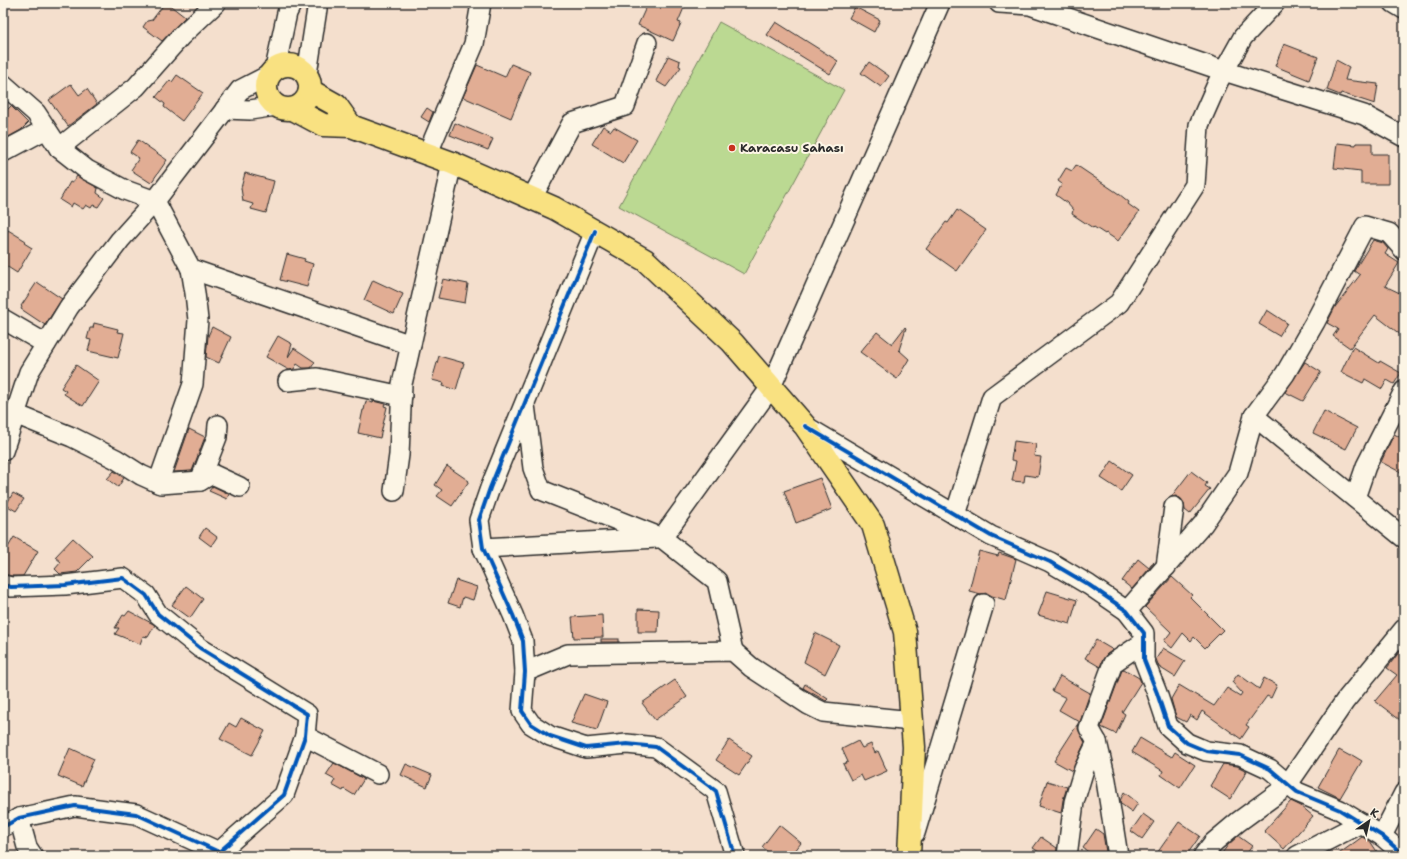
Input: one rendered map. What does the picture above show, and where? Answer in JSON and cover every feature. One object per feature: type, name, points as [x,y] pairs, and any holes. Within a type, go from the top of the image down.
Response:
[{"type":"main road","points":[[351,126],[336,105],[309,82],[301,68],[292,65],[283,65],[272,72],[266,83],[266,92],[270,100],[285,108],[323,125],[351,126],[452,163],[554,208],[645,260],[732,342],[805,426],[873,525],[905,632],[914,747],[909,853]]},
{"type":"main road","points":[[285,108],[302,106],[308,99],[309,82]]},
{"type":"street","points":[[59,148],[136,87],[181,36],[216,3]]},
{"type":"street","points":[[5,438],[30,372],[69,307],[120,240],[155,201],[240,90],[272,72],[287,13],[292,3]]},
{"type":"street","points":[[309,82],[317,9],[316,3]]},
{"type":"street","points":[[427,155],[474,44],[481,3]]},
{"type":"street","points":[[662,538],[771,387],[940,3]]},
{"type":"street","points":[[999,3],[1030,5],[1224,71],[1364,115],[1404,137]]},
{"type":"street","points":[[954,514],[992,397],[1119,303],[1195,185],[1199,125],[1224,71],[1243,37],[1275,3]]},
{"type":"street","points":[[1394,3],[1404,9]]},
{"type":"street","points":[[532,198],[572,123],[625,106],[647,43]]},
{"type":"street","points":[[3,84],[36,113],[59,148],[87,170],[105,181],[155,201],[191,269],[198,320],[193,384],[158,483]]},
{"type":"street","points":[[225,109],[250,110],[285,108]]},
{"type":"street","points":[[3,152],[46,129]]},
{"type":"street","points":[[394,491],[400,455],[402,384],[452,163]]},
{"type":"street","points":[[1127,611],[1203,524],[1238,473],[1254,416],[1285,374],[1311,329],[1365,226],[1389,233],[1404,250]]},
{"type":"street","points":[[595,231],[490,488],[479,520],[483,548],[514,615],[523,641],[525,672],[522,711],[531,724],[550,736],[586,748],[627,744],[656,747],[716,790],[736,856]]},
{"type":"street","points":[[191,269],[411,345]]},
{"type":"street","points":[[3,319],[46,344]]},
{"type":"street","points":[[288,381],[317,378],[402,396]]},
{"type":"street","points":[[1355,498],[1366,466],[1404,391]]},
{"type":"street","points":[[524,404],[533,468],[541,490],[662,538],[717,581],[733,651],[757,671],[795,697],[823,712],[912,721]]},
{"type":"street","points":[[15,414],[72,437],[116,459],[141,475],[161,484],[200,481],[212,474],[240,488]]},
{"type":"street","points":[[1254,416],[1404,538]]},
{"type":"street","points":[[200,481],[217,437],[218,425]]},
{"type":"street","points":[[805,426],[991,536],[1050,562],[1127,611],[1144,633],[1144,660],[1168,726],[1188,743],[1206,751],[1240,755],[1270,769],[1297,792],[1340,810],[1382,836],[1404,855]]},
{"type":"street","points":[[1166,567],[1174,507]]},
{"type":"street","points":[[483,548],[662,538]]},
{"type":"street","points":[[3,585],[11,587],[65,585],[123,578],[146,595],[158,614],[200,648],[307,714],[305,736],[284,795],[219,852],[136,814],[75,806],[11,822],[33,856]]},
{"type":"street","points":[[909,853],[984,604]]},
{"type":"street","points":[[1203,856],[1213,843],[1233,826],[1288,784],[1345,701],[1404,629]]},
{"type":"street","points":[[1118,856],[1106,780],[1097,742],[1089,728],[1113,663],[1144,642]]},
{"type":"street","points":[[525,672],[568,654],[733,651]]},
{"type":"street","points":[[305,736],[378,774]]},
{"type":"street","points":[[1067,856],[1074,802],[1084,769],[1097,742]]},
{"type":"street","points":[[1382,836],[1404,793]]},
{"type":"street","points":[[1297,856],[1361,823]]},
{"type":"green space","name":"Karacasu Sahası","points":[[719,22],[844,90],[744,274],[619,206]]},
{"type":"building","points":[[165,3],[185,17],[162,41],[143,27],[147,21],[152,20]]},
{"type":"building","points":[[648,3],[686,3],[678,22],[681,23],[673,41],[638,25]]},
{"type":"building","points":[[855,7],[880,20],[874,32],[849,18]]},
{"type":"building","points":[[776,22],[838,61],[830,74],[767,35]]},
{"type":"building","points":[[1284,44],[1318,57],[1309,80],[1275,66]]},
{"type":"building","points":[[668,56],[680,61],[679,66],[681,67],[666,87],[656,81]]},
{"type":"building","points":[[1336,60],[1349,67],[1345,80],[1378,84],[1375,104],[1327,90]]},
{"type":"building","points":[[869,62],[889,76],[881,87],[861,73]]},
{"type":"building","points":[[511,64],[530,72],[511,118],[463,97],[477,65],[505,77]]},
{"type":"building","points":[[177,75],[203,93],[182,121],[164,107],[165,104],[156,97],[170,80],[172,82]]},
{"type":"building","points":[[71,84],[79,95],[87,89],[97,104],[68,126],[49,100]]},
{"type":"building","points":[[11,106],[28,123],[21,130],[3,140],[3,114]]},
{"type":"building","points":[[427,108],[433,112],[429,122],[421,117]]},
{"type":"building","points":[[455,123],[493,139],[488,150],[450,135]]},
{"type":"building","points":[[603,126],[611,131],[614,127],[637,140],[623,163],[592,144]]},
{"type":"building","points":[[138,140],[167,160],[151,183],[131,170],[139,158],[130,152]]},
{"type":"building","points":[[1337,143],[1356,145],[1356,143],[1372,143],[1372,154],[1388,154],[1388,184],[1361,184],[1361,171],[1334,168]]},
{"type":"building","points":[[1076,165],[1119,194],[1129,202],[1128,204],[1139,212],[1118,241],[1106,233],[1105,234],[1094,227],[1093,228],[1072,214],[1073,210],[1067,203],[1056,195],[1062,184],[1058,181],[1066,168],[1072,171]]},
{"type":"building","points":[[245,173],[274,181],[266,213],[251,209],[253,204],[243,201],[241,188]]},
{"type":"building","points":[[77,176],[98,188],[97,193],[104,198],[98,207],[93,205],[91,208],[86,205],[83,209],[73,203],[71,207],[60,200],[70,182],[72,183]]},
{"type":"building","points":[[957,210],[986,230],[957,271],[926,249]]},
{"type":"building","points":[[8,230],[26,241],[24,243],[32,248],[17,273],[3,264],[3,239]]},
{"type":"building","points":[[1373,240],[1383,243],[1388,249],[1385,254],[1399,263],[1385,286],[1404,295],[1404,326],[1401,335],[1375,315],[1350,348],[1333,336],[1338,329],[1327,323],[1335,307],[1360,275],[1354,271]]},
{"type":"building","points":[[287,254],[305,259],[304,261],[313,264],[307,287],[280,280]]},
{"type":"building","points":[[443,279],[468,284],[465,303],[438,298]]},
{"type":"building","points":[[373,280],[403,294],[394,314],[364,300]]},
{"type":"building","points":[[37,282],[62,299],[45,325],[21,309],[21,306]]},
{"type":"building","points":[[1267,310],[1287,323],[1279,336],[1259,324]]},
{"type":"building","points":[[94,323],[118,329],[117,332],[124,333],[118,358],[88,351],[91,340],[87,339],[90,328],[93,328]]},
{"type":"building","points":[[212,327],[231,337],[219,363],[206,357],[208,336]]},
{"type":"building","points":[[905,327],[906,328],[899,350],[909,359],[897,379],[860,352],[877,332],[892,344]]},
{"type":"building","points":[[278,336],[292,344],[288,357],[294,348],[315,362],[311,368],[303,368],[297,364],[294,369],[289,370],[266,357]]},
{"type":"building","points":[[1353,347],[1379,363],[1380,361],[1401,373],[1394,384],[1387,380],[1382,389],[1365,379],[1363,383],[1341,372]]},
{"type":"building","points":[[439,356],[464,363],[456,390],[443,386],[444,383],[432,380]]},
{"type":"building","points":[[1305,362],[1321,372],[1303,401],[1285,392]]},
{"type":"building","points":[[76,365],[99,381],[83,406],[64,394],[66,391],[61,388]]},
{"type":"building","points":[[366,401],[385,404],[384,406],[387,407],[380,438],[358,433]]},
{"type":"building","points":[[1324,411],[1357,428],[1346,449],[1313,433]]},
{"type":"building","points":[[189,429],[205,437],[192,471],[174,472]]},
{"type":"building","points":[[1394,434],[1404,439],[1404,474],[1381,462]]},
{"type":"building","points":[[1014,441],[1036,444],[1034,456],[1041,457],[1038,477],[1025,475],[1024,482],[1012,481],[1016,461],[1011,460]]},
{"type":"building","points":[[1112,461],[1132,475],[1121,491],[1101,478]]},
{"type":"building","points":[[447,466],[469,481],[452,506],[437,496],[442,490],[435,485]]},
{"type":"building","points":[[114,471],[124,478],[118,487],[107,479]]},
{"type":"building","points":[[1191,471],[1207,483],[1205,486],[1210,489],[1190,514],[1185,510],[1184,503],[1181,499],[1176,496],[1171,497]]},
{"type":"building","points":[[820,478],[832,509],[796,523],[784,491]]},
{"type":"building","points":[[213,486],[229,494],[227,499],[209,491]]},
{"type":"building","points":[[13,493],[24,499],[16,511],[6,505]]},
{"type":"building","points":[[205,528],[217,537],[211,546],[199,537]]},
{"type":"building","points":[[14,537],[38,551],[23,576],[3,574],[3,556]]},
{"type":"building","points":[[73,538],[93,556],[77,572],[60,574],[55,569],[61,562],[55,557]]},
{"type":"building","points":[[979,551],[998,556],[999,553],[1016,559],[1006,600],[987,593],[981,594],[969,591]]},
{"type":"building","points":[[1138,559],[1149,568],[1153,562],[1154,563],[1132,589],[1122,581]]},
{"type":"building","points":[[1172,577],[1192,595],[1190,597],[1223,630],[1205,648],[1194,637],[1191,641],[1183,633],[1172,648],[1164,641],[1171,632],[1145,607]]},
{"type":"building","points":[[456,580],[477,587],[473,600],[463,597],[460,607],[448,603]]},
{"type":"building","points":[[186,586],[203,599],[190,618],[172,605]]},
{"type":"building","points":[[1047,591],[1077,600],[1070,624],[1038,615]]},
{"type":"building","points":[[638,609],[659,610],[658,632],[638,632]]},
{"type":"building","points":[[129,611],[155,625],[148,637],[143,636],[140,644],[115,634],[119,628],[115,628],[123,615],[125,616]]},
{"type":"building","points":[[602,615],[603,637],[574,638],[572,617]]},
{"type":"building","points":[[815,633],[839,645],[825,674],[804,662]]},
{"type":"building","points":[[601,639],[619,639],[619,642],[601,642]]},
{"type":"building","points":[[1096,640],[1113,650],[1103,659],[1100,667],[1085,658]]},
{"type":"building","points":[[1404,646],[1404,723],[1375,701],[1397,675],[1387,668]]},
{"type":"building","points":[[1163,648],[1185,661],[1175,677],[1159,667],[1156,659]]},
{"type":"building","points":[[1124,669],[1139,678],[1141,682],[1122,712],[1125,714],[1116,734],[1101,727],[1122,670]]},
{"type":"building","points":[[1238,674],[1259,689],[1264,678],[1277,685],[1271,698],[1267,696],[1246,725],[1249,727],[1241,739],[1202,711],[1197,720],[1190,715],[1186,722],[1176,717],[1171,699],[1179,685],[1214,706],[1227,688],[1240,696],[1242,693],[1232,682]]},
{"type":"building","points":[[1060,676],[1090,693],[1080,722],[1059,710],[1066,698],[1052,691]]},
{"type":"building","points":[[675,680],[687,697],[655,720],[642,703]]},
{"type":"building","points":[[805,684],[828,699],[826,701],[803,688]]},
{"type":"building","points":[[584,694],[607,702],[597,730],[571,723]]},
{"type":"building","points":[[241,718],[265,731],[252,755],[220,739],[229,723],[236,727]]},
{"type":"building","points":[[1079,722],[1078,729],[1085,742],[1072,771],[1054,761]]},
{"type":"building","points":[[1140,738],[1172,757],[1175,752],[1195,765],[1180,788],[1161,775],[1163,771],[1132,752]]},
{"type":"building","points":[[729,740],[752,756],[739,775],[716,760]]},
{"type":"building","points":[[858,741],[862,748],[871,744],[875,753],[878,751],[887,771],[864,781],[861,775],[851,780],[843,764],[848,762],[842,749]]},
{"type":"building","points":[[70,748],[94,759],[82,786],[58,776]]},
{"type":"building","points":[[1339,750],[1362,761],[1340,798],[1318,787]]},
{"type":"building","points":[[334,763],[364,779],[354,795],[344,789],[343,791],[332,785],[335,780],[326,775]]},
{"type":"building","points":[[406,764],[432,775],[427,787],[401,775]]},
{"type":"building","points":[[1223,764],[1237,766],[1247,771],[1230,799],[1210,786]]},
{"type":"building","points":[[1047,781],[1067,787],[1061,813],[1039,806]]},
{"type":"building","points":[[1124,792],[1138,803],[1132,812],[1121,804],[1120,801]]},
{"type":"building","points":[[1291,801],[1301,806],[1313,816],[1284,849],[1264,831]]},
{"type":"building","points":[[1143,814],[1154,822],[1142,839],[1131,831]]},
{"type":"building","points":[[1179,822],[1200,836],[1186,856],[1155,856]]},
{"type":"building","points":[[779,825],[801,843],[791,856],[773,856],[762,847]]},
{"type":"building","points":[[1096,829],[1103,834],[1106,852],[1104,856],[1094,856],[1083,848]]},
{"type":"building","points":[[1238,836],[1252,846],[1245,856],[1220,856],[1228,845]]},
{"type":"building","points":[[1041,837],[1057,848],[1056,856],[1045,856],[1033,848]]},
{"type":"building","points":[[1362,837],[1370,841],[1380,856],[1336,856]]},
{"type":"cycle path","points":[[595,231],[490,488],[479,520],[483,548],[523,641],[525,672],[522,711],[531,724],[550,736],[586,748],[627,744],[656,747],[716,791],[735,856]]},
{"type":"cycle path","points":[[805,426],[991,536],[1050,562],[1089,585],[1127,611],[1144,633],[1144,660],[1168,726],[1187,743],[1206,751],[1240,755],[1270,769],[1297,792],[1340,810],[1382,836],[1404,855]]},
{"type":"cycle path","points":[[3,585],[11,587],[65,585],[123,578],[146,595],[158,614],[200,648],[307,714],[305,736],[284,795],[219,852],[136,814],[75,806],[19,818],[3,827]]},
{"type":"place","name":"Karacasu Sahası","points":[[732,148]]}]
